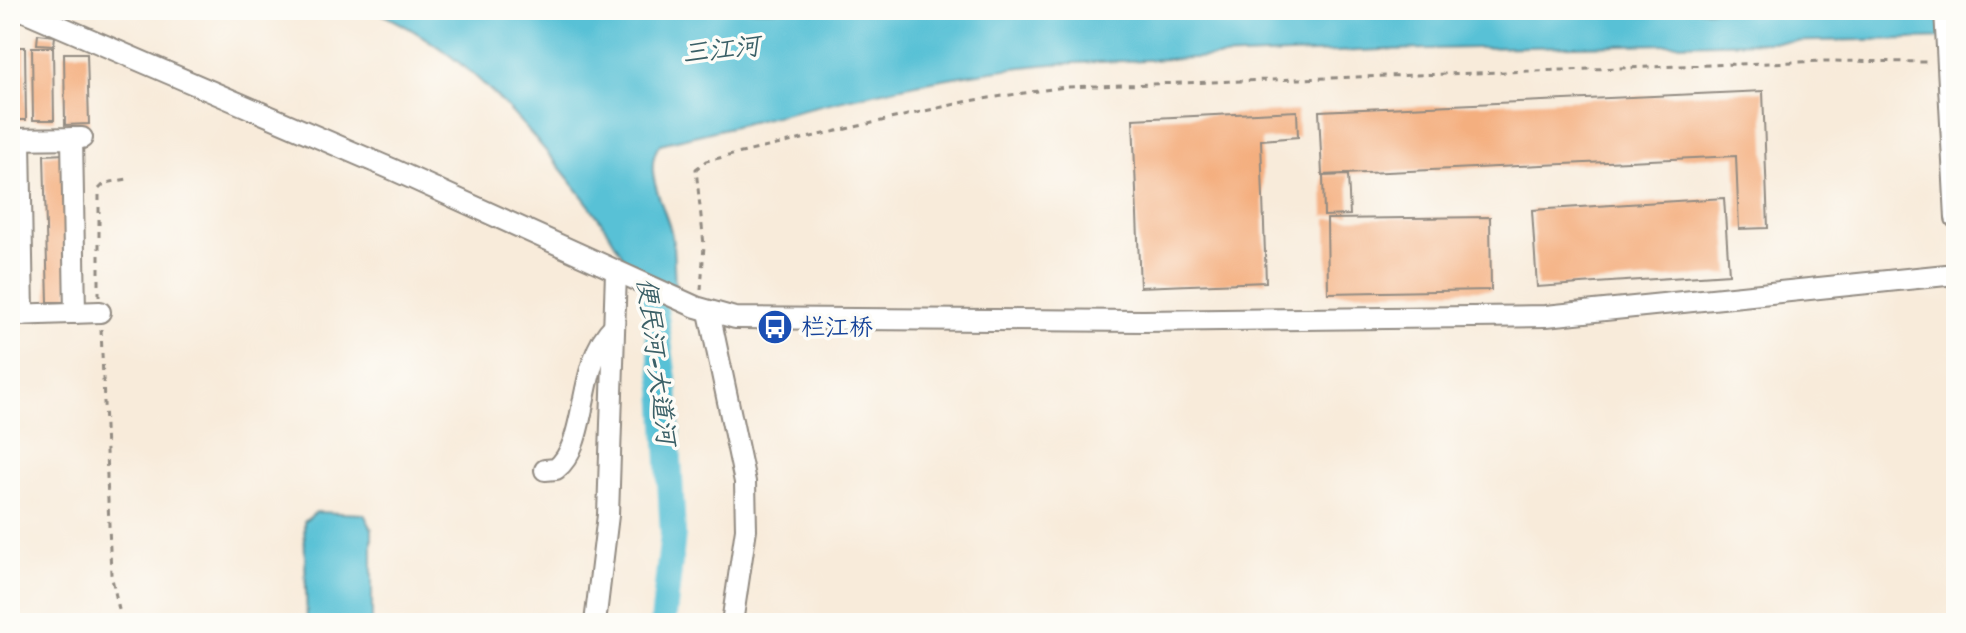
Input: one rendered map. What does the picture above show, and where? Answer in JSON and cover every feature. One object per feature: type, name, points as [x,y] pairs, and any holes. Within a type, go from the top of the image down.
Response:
[{"type":"street","points":[[22,10],[551,239],[702,310],[761,319],[1096,321],[1546,316],[1956,274]]},
{"type":"street","points":[[1945,10],[1956,218]]},
{"type":"street","points":[[75,313],[78,138],[15,139],[17,315],[75,313],[100,312]]},
{"type":"street","points":[[595,623],[608,515],[614,326],[620,274]]},
{"type":"street","points":[[702,310],[745,482],[746,529],[732,623]]},
{"type":"street","points":[[545,470],[556,469],[568,455],[596,353],[614,326]]},
{"type":"path","points":[[702,310],[705,254],[696,169],[706,161],[969,101],[1065,87],[1811,61],[1947,63]]},
{"type":"path","points":[[122,623],[111,574],[100,312],[99,189],[105,183],[128,179]]},
{"type":"water","name":"三江河","points":[[374,10],[1956,10],[1956,38],[1382,50],[1051,64],[903,87],[660,144],[653,166],[654,178],[672,236],[677,300],[635,281],[610,234],[589,205],[536,139],[495,95],[428,40]]},
{"type":"water","points":[[316,512],[364,514],[372,529],[372,623],[307,623],[304,522]]},
{"type":"building","points":[[38,34],[55,36],[54,45],[37,44]]},
{"type":"building","points":[[10,47],[25,47],[26,120],[10,120]]},
{"type":"building","points":[[32,47],[53,47],[54,120],[33,120]]},
{"type":"building","points":[[64,53],[87,53],[89,124],[65,125]]},
{"type":"building","points":[[1763,91],[1768,228],[1739,229],[1736,156],[1322,175],[1319,111]]},
{"type":"building","points":[[1297,111],[1298,137],[1261,140],[1266,282],[1140,287],[1133,119]]},
{"type":"building","points":[[65,154],[69,302],[48,302],[44,155]]},
{"type":"building","points":[[1348,175],[1350,215],[1324,216],[1323,176]]},
{"type":"building","points":[[1724,198],[1729,274],[1537,287],[1532,210]]},
{"type":"building","points":[[1490,217],[1491,290],[1328,293],[1327,219]]},
{"type":"waterway","name":"便民河-大道河","points":[[645,266],[652,287],[665,387],[673,534],[663,623]]},
{"type":"place","name":"栏江桥","points":[[775,327]]}]
